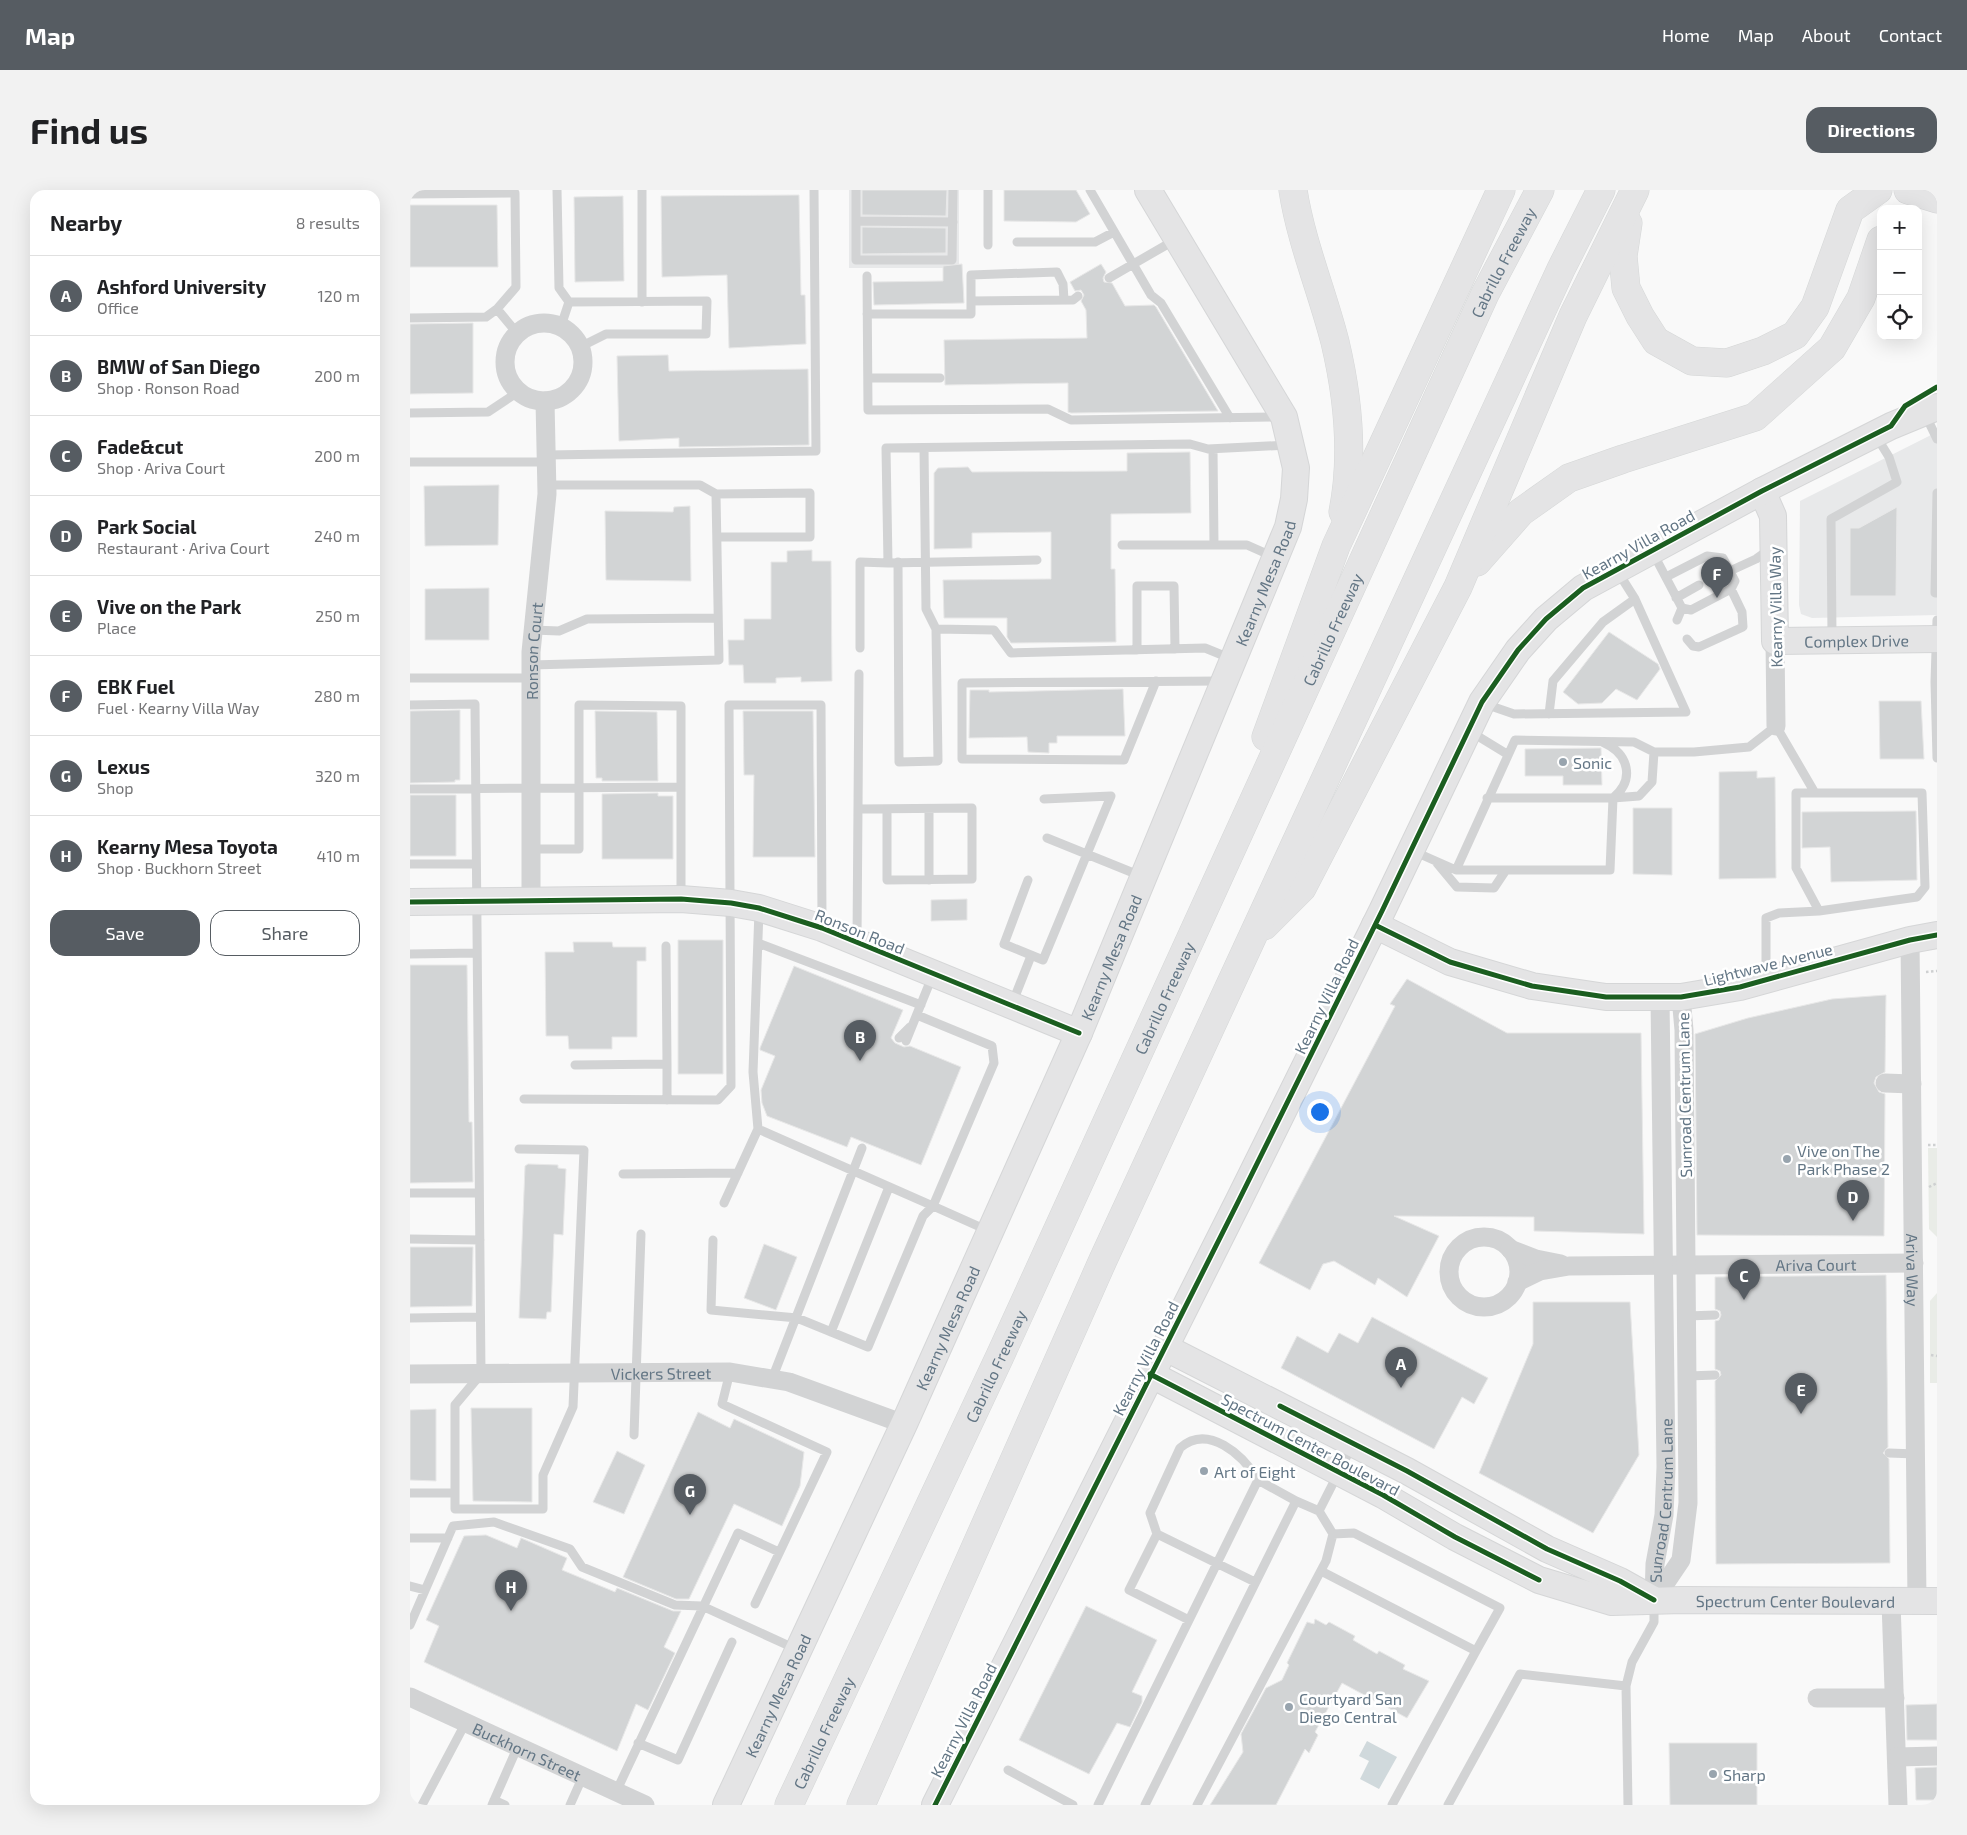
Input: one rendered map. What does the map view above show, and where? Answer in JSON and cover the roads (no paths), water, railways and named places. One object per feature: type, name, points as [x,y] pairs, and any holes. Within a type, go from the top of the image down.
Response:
[{"type":"main road","points":[[1293,190],[1298,218],[1335,342],[1349,415],[1347,490],[1336,546]]},
{"type":"main road","points":[[1190,942],[1336,546],[1501,190]]},
{"type":"main road","name":"Cabrillo Freeway","points":[[789,1805],[1000,1356],[1485,294],[1540,190]]},
{"type":"main road","points":[[861,1805],[1103,1260],[1561,269],[1601,190]]},
{"type":"main road","points":[[1634,193],[1622,256],[1626,288],[1640,316],[1656,341],[1692,362],[1727,363],[1764,351],[1795,335],[1815,307],[1850,210],[1878,190]]},
{"type":"main road","points":[[1886,190],[1887,205]]},
{"type":"main road","points":[[1908,190],[1937,199]]},
{"type":"main road","points":[[1254,936],[1302,888],[1458,587],[1573,316],[1634,193]]},
{"type":"main road","points":[[1458,587],[1489,547],[1521,512],[1569,478],[1622,459],[1756,417],[1832,348],[1860,298],[1877,250]]},
{"type":"street","name":"Kearny Mesa Road","points":[[726,1805],[904,1424],[1079,1033],[1288,527],[1294,499],[1296,468],[1284,417],[1148,190]]},
{"type":"street","points":[[552,323],[561,326],[576,339],[580,347],[583,366],[577,383],[563,396],[545,401],[526,397],[518,392],[507,376],[504,358],[511,340],[517,333],[533,324],[552,323]]},
{"type":"street","name":"Kearny Villa Road","points":[[1883,430],[1906,406],[1937,387]]},
{"type":"street","name":"Ronson Court","points":[[531,901],[531,671],[546,485],[545,401]]},
{"type":"street","name":"Kearny Villa Road","points":[[939,1804],[1150,1374],[1375,926],[1482,702],[1518,650],[1546,619],[1583,588],[1762,491],[1883,430],[1930,410]]},
{"type":"street","name":"Kearny Villa Way","points":[[1762,491],[1774,516],[1776,726]]},
{"type":"street","name":"Complex Drive","points":[[1775,641],[1832,640],[1936,633]]},
{"type":"street","name":"Ronson Road","points":[[410,902],[681,900],[731,903],[759,908],[822,928],[1079,1033]]},
{"type":"street","name":"Lightwave Avenue","points":[[1375,926],[1450,962],[1532,986],[1606,997],[1671,998],[1740,987],[1910,940],[1937,935]]},
{"type":"street","name":"Ariva Way","points":[[1910,940],[1916,1077],[1914,1263],[1916,1454],[1927,1601]]},
{"type":"street","name":"Sunroad Centrum Lane","points":[[1654,1600],[1655,1564],[1664,1516],[1666,1467],[1663,1264],[1671,998]]},
{"type":"street","name":"Sunroad Centrum Lane","points":[[1654,1600],[1681,1560],[1688,1503],[1684,1030],[1671,998]]},
{"type":"street","points":[[1885,1083],[1916,1077]]},
{"type":"street","name":"Ariva Court","points":[[1569,1266],[1536,1259],[1510,1249],[1500,1241],[1489,1238],[1477,1238],[1466,1242],[1457,1250],[1451,1260],[1448,1272],[1450,1284],[1456,1294],[1465,1302],[1476,1307],[1488,1307],[1500,1304],[1509,1297],[1518,1282],[1540,1271],[1569,1266],[1914,1263]]},
{"type":"street","points":[[1510,1249],[1516,1259],[1519,1271],[1518,1282]]},
{"type":"street","name":"Spectrum Center Boulevard","points":[[1164,1347],[1354,1443],[1547,1549],[1620,1580],[1654,1600]]},
{"type":"street","name":"Vickers Street","points":[[410,1374],[730,1372],[789,1382],[904,1424]]},
{"type":"street","name":"Spectrum Center Boulevard","points":[[1150,1374],[1383,1495],[1455,1537],[1538,1580],[1612,1602],[1654,1600],[1927,1601]]},
{"type":"street","points":[[1891,1602],[1898,1805]]},
{"type":"street","name":"Buckhorn Street","points":[[410,1697],[645,1805]]},
{"type":"street","points":[[1817,1698],[1895,1698]]},
{"type":"street","points":[[1897,1757],[1937,1756]]},
{"type":"lane","points":[[557,190],[559,288],[569,302]]},
{"type":"lane","points":[[642,190],[642,302]]},
{"type":"lane","points":[[410,462],[816,451],[814,190]]},
{"type":"lane","points":[[856,190],[856,260],[952,260],[953,190]]},
{"type":"lane","points":[[988,190],[988,246]]},
{"type":"lane","points":[[1090,190],[1151,295],[1161,303],[1230,418]]},
{"type":"lane","points":[[410,194],[515,193],[516,287],[497,309],[486,317],[410,318]]},
{"type":"lane","points":[[856,221],[953,222]]},
{"type":"lane","points":[[1017,242],[1095,242],[1114,232]]},
{"type":"lane","points":[[1110,278],[1177,238]]},
{"type":"lane","points":[[867,314],[971,314],[971,274],[1057,272],[1063,284],[1064,300]]},
{"type":"lane","points":[[867,276],[868,410],[1048,409],[1071,420],[1284,417]]},
{"type":"lane","points":[[971,300],[1072,300],[1078,296]]},
{"type":"lane","points":[[569,302],[707,301],[706,334],[606,334],[580,347]]},
{"type":"lane","points":[[561,326],[569,302]]},
{"type":"lane","points":[[497,309],[517,333]]},
{"type":"lane","points":[[868,378],[940,378]]},
{"type":"lane","points":[[410,413],[488,412],[518,392]]},
{"type":"lane","points":[[1930,410],[1937,439]]},
{"type":"lane","points":[[1832,640],[1831,519],[1897,482],[1883,430]]},
{"type":"lane","points":[[888,563],[886,448],[1190,444],[1214,449],[1291,445]]},
{"type":"lane","points":[[898,562],[899,762],[938,761],[936,630],[926,609],[924,448]]},
{"type":"lane","points":[[1214,449],[1214,545]]},
{"type":"lane","points":[[546,485],[700,485],[716,494],[810,493],[810,537],[717,537]]},
{"type":"lane","points":[[1937,493],[1935,593],[1937,593]]},
{"type":"lane","points":[[410,678],[719,660],[716,494]]},
{"type":"lane","points":[[1122,545],[1247,545],[1275,558]]},
{"type":"lane","points":[[1718,576],[1756,559],[1774,546]]},
{"type":"lane","points":[[1652,551],[1682,608],[1690,610],[1731,589],[1735,581],[1723,558],[1707,556],[1666,577]]},
{"type":"lane","points":[[860,648],[860,562],[1037,560]]},
{"type":"lane","points":[[1482,702],[1514,714],[1686,712],[1635,599],[1616,570]]},
{"type":"lane","points":[[1137,650],[1137,586],[1174,586],[1175,649]]},
{"type":"lane","points":[[1676,598],[1699,586]]},
{"type":"lane","points":[[1687,640],[1693,646],[1699,647],[1743,627],[1742,612],[1731,589]]},
{"type":"lane","points":[[1549,714],[1553,681],[1603,622],[1635,599]]},
{"type":"lane","points":[[1677,620],[1682,608]]},
{"type":"lane","points":[[533,630],[558,631],[587,619],[718,618]]},
{"type":"lane","points":[[936,630],[994,630],[1011,653],[1205,648],[1229,670]]},
{"type":"lane","points":[[1936,633],[1937,758]]},
{"type":"lane","points":[[1156,681],[1124,760],[962,759],[962,683],[1156,681],[1229,670]]},
{"type":"lane","points":[[857,942],[859,674]]},
{"type":"lane","points":[[410,705],[474,704],[481,1374],[455,1405],[455,1509],[543,1509],[543,1474],[573,1407],[576,1373],[584,1150],[519,1149]]},
{"type":"lane","points":[[531,849],[578,849],[578,705],[681,706],[681,900]]},
{"type":"lane","points":[[524,1099],[718,1100],[731,1086],[730,705],[821,705],[822,928]]},
{"type":"lane","points":[[1456,870],[1487,798],[1515,740],[1634,742],[1654,752],[1694,752],[1749,747],[1776,726],[1815,793]]},
{"type":"lane","points":[[1468,731],[1507,754]]},
{"type":"lane","points":[[1411,850],[1456,870],[1610,870],[1613,798],[1625,784],[1627,766],[1617,750],[1603,742]]},
{"type":"lane","points":[[1487,798],[1613,798],[1639,796],[1652,782],[1654,752]]},
{"type":"lane","points":[[410,789],[681,787]]},
{"type":"lane","points":[[1766,980],[1766,918],[1779,913],[1819,910],[1917,897],[1925,887],[1922,793],[1796,793],[1796,868],[1819,910]]},
{"type":"lane","points":[[1028,880],[1004,944],[1043,960],[1111,796],[1044,799]]},
{"type":"lane","points":[[858,810],[887,809],[972,808],[972,879],[887,880],[887,809]]},
{"type":"lane","points":[[929,809],[929,880]]},
{"type":"lane","points":[[1047,838],[1143,877]]},
{"type":"lane","points":[[1435,861],[1457,887],[1494,888],[1506,870]]},
{"type":"lane","points":[[410,864],[475,864]]},
{"type":"lane","points":[[724,1204],[758,1129],[753,1072],[759,908]]},
{"type":"lane","points":[[758,944],[921,1006]]},
{"type":"lane","points":[[666,946],[667,1100]]},
{"type":"lane","points":[[410,954],[476,953]]},
{"type":"lane","points":[[1011,1005],[1031,956]]},
{"type":"lane","points":[[915,1019],[906,1041],[933,974]]},
{"type":"lane","points":[[713,1240],[711,1310],[797,1318],[868,1347],[923,1216],[933,1206],[994,1063],[992,1046],[915,1019]]},
{"type":"lane","points":[[575,1065],[667,1064]]},
{"type":"lane","points":[[758,1129],[990,1231]]},
{"type":"lane","points":[[772,1379],[861,1150]]},
{"type":"lane","points":[[623,1174],[738,1173]]},
{"type":"lane","points":[[831,1332],[889,1187]]},
{"type":"lane","points":[[410,1193],[479,1193]]},
{"type":"lane","points":[[634,1435],[641,1234]]},
{"type":"lane","points":[[410,1240],[480,1240]]},
{"type":"lane","points":[[1687,1316],[1715,1315]]},
{"type":"lane","points":[[410,1318],[480,1317]]},
{"type":"lane","points":[[730,1372],[722,1404],[826,1452],[755,1604]]},
{"type":"lane","points":[[1688,1376],[1715,1375]]},
{"type":"lane","points":[[1189,1620],[1129,1590],[1157,1534],[1150,1513],[1180,1448],[1187,1442],[1204,1438],[1229,1447],[1250,1466],[1258,1480],[1318,1511],[1333,1534],[1326,1562],[1198,1805]]},
{"type":"lane","points":[[1318,1511],[1354,1443]]},
{"type":"lane","points":[[1888,1453],[1916,1454]]},
{"type":"lane","points":[[1098,1805],[1258,1480]]},
{"type":"lane","points":[[410,1493],[455,1492]]},
{"type":"lane","points":[[1145,1805],[1296,1501]]},
{"type":"lane","points":[[410,1625],[453,1526],[494,1522],[570,1549],[582,1567],[674,1606],[702,1606],[798,1650]]},
{"type":"lane","points":[[616,1792],[738,1533],[779,1552]]},
{"type":"lane","points":[[1157,1534],[1255,1582]]},
{"type":"lane","points":[[1333,1534],[1354,1534],[1500,1608],[1392,1805]]},
{"type":"lane","points":[[410,1538],[448,1538]]},
{"type":"lane","points":[[1321,1571],[1476,1652]]},
{"type":"lane","points":[[410,1586],[425,1590]]},
{"type":"lane","points":[[1628,1805],[1626,1686],[1632,1662],[1654,1622],[1654,1600]]},
{"type":"lane","points":[[638,1743],[678,1760],[732,1642]]},
{"type":"lane","points":[[1448,1805],[1520,1674],[1626,1686]]},
{"type":"lane","points":[[422,1805],[466,1722]]},
{"type":"lane","points":[[505,1805],[493,1803],[518,1746]]},
{"type":"lane","points":[[1008,1770],[1073,1805]]},
{"type":"lane","points":[[570,1805],[583,1776]]},
{"type":"place","name":"EBK Fuel","points":[[1717,598]]},
{"type":"place","name":"Sonic","points":[[1563,762]]},
{"type":"place","name":"BMW of San Diego","points":[[860,1061]]},
{"type":"place","name":"Vive on The Park Phase 2","points":[[1787,1159]]},
{"type":"place","name":"Park Social","points":[[1853,1221]]},
{"type":"place","name":"Fade&cut","points":[[1744,1300]]},
{"type":"place","name":"Ashford University","points":[[1401,1388]]},
{"type":"place","name":"Vive on the Park","points":[[1801,1414]]},
{"type":"place","name":"Art of Eight","points":[[1204,1471]]},
{"type":"place","name":"Lexus","points":[[690,1515]]},
{"type":"place","name":"Kearny Mesa Toyota","points":[[511,1611]]},
{"type":"place","name":"Courtyard San Diego Central","points":[[1289,1707]]},
{"type":"place","name":"Sharp","points":[[1713,1774]]}]
